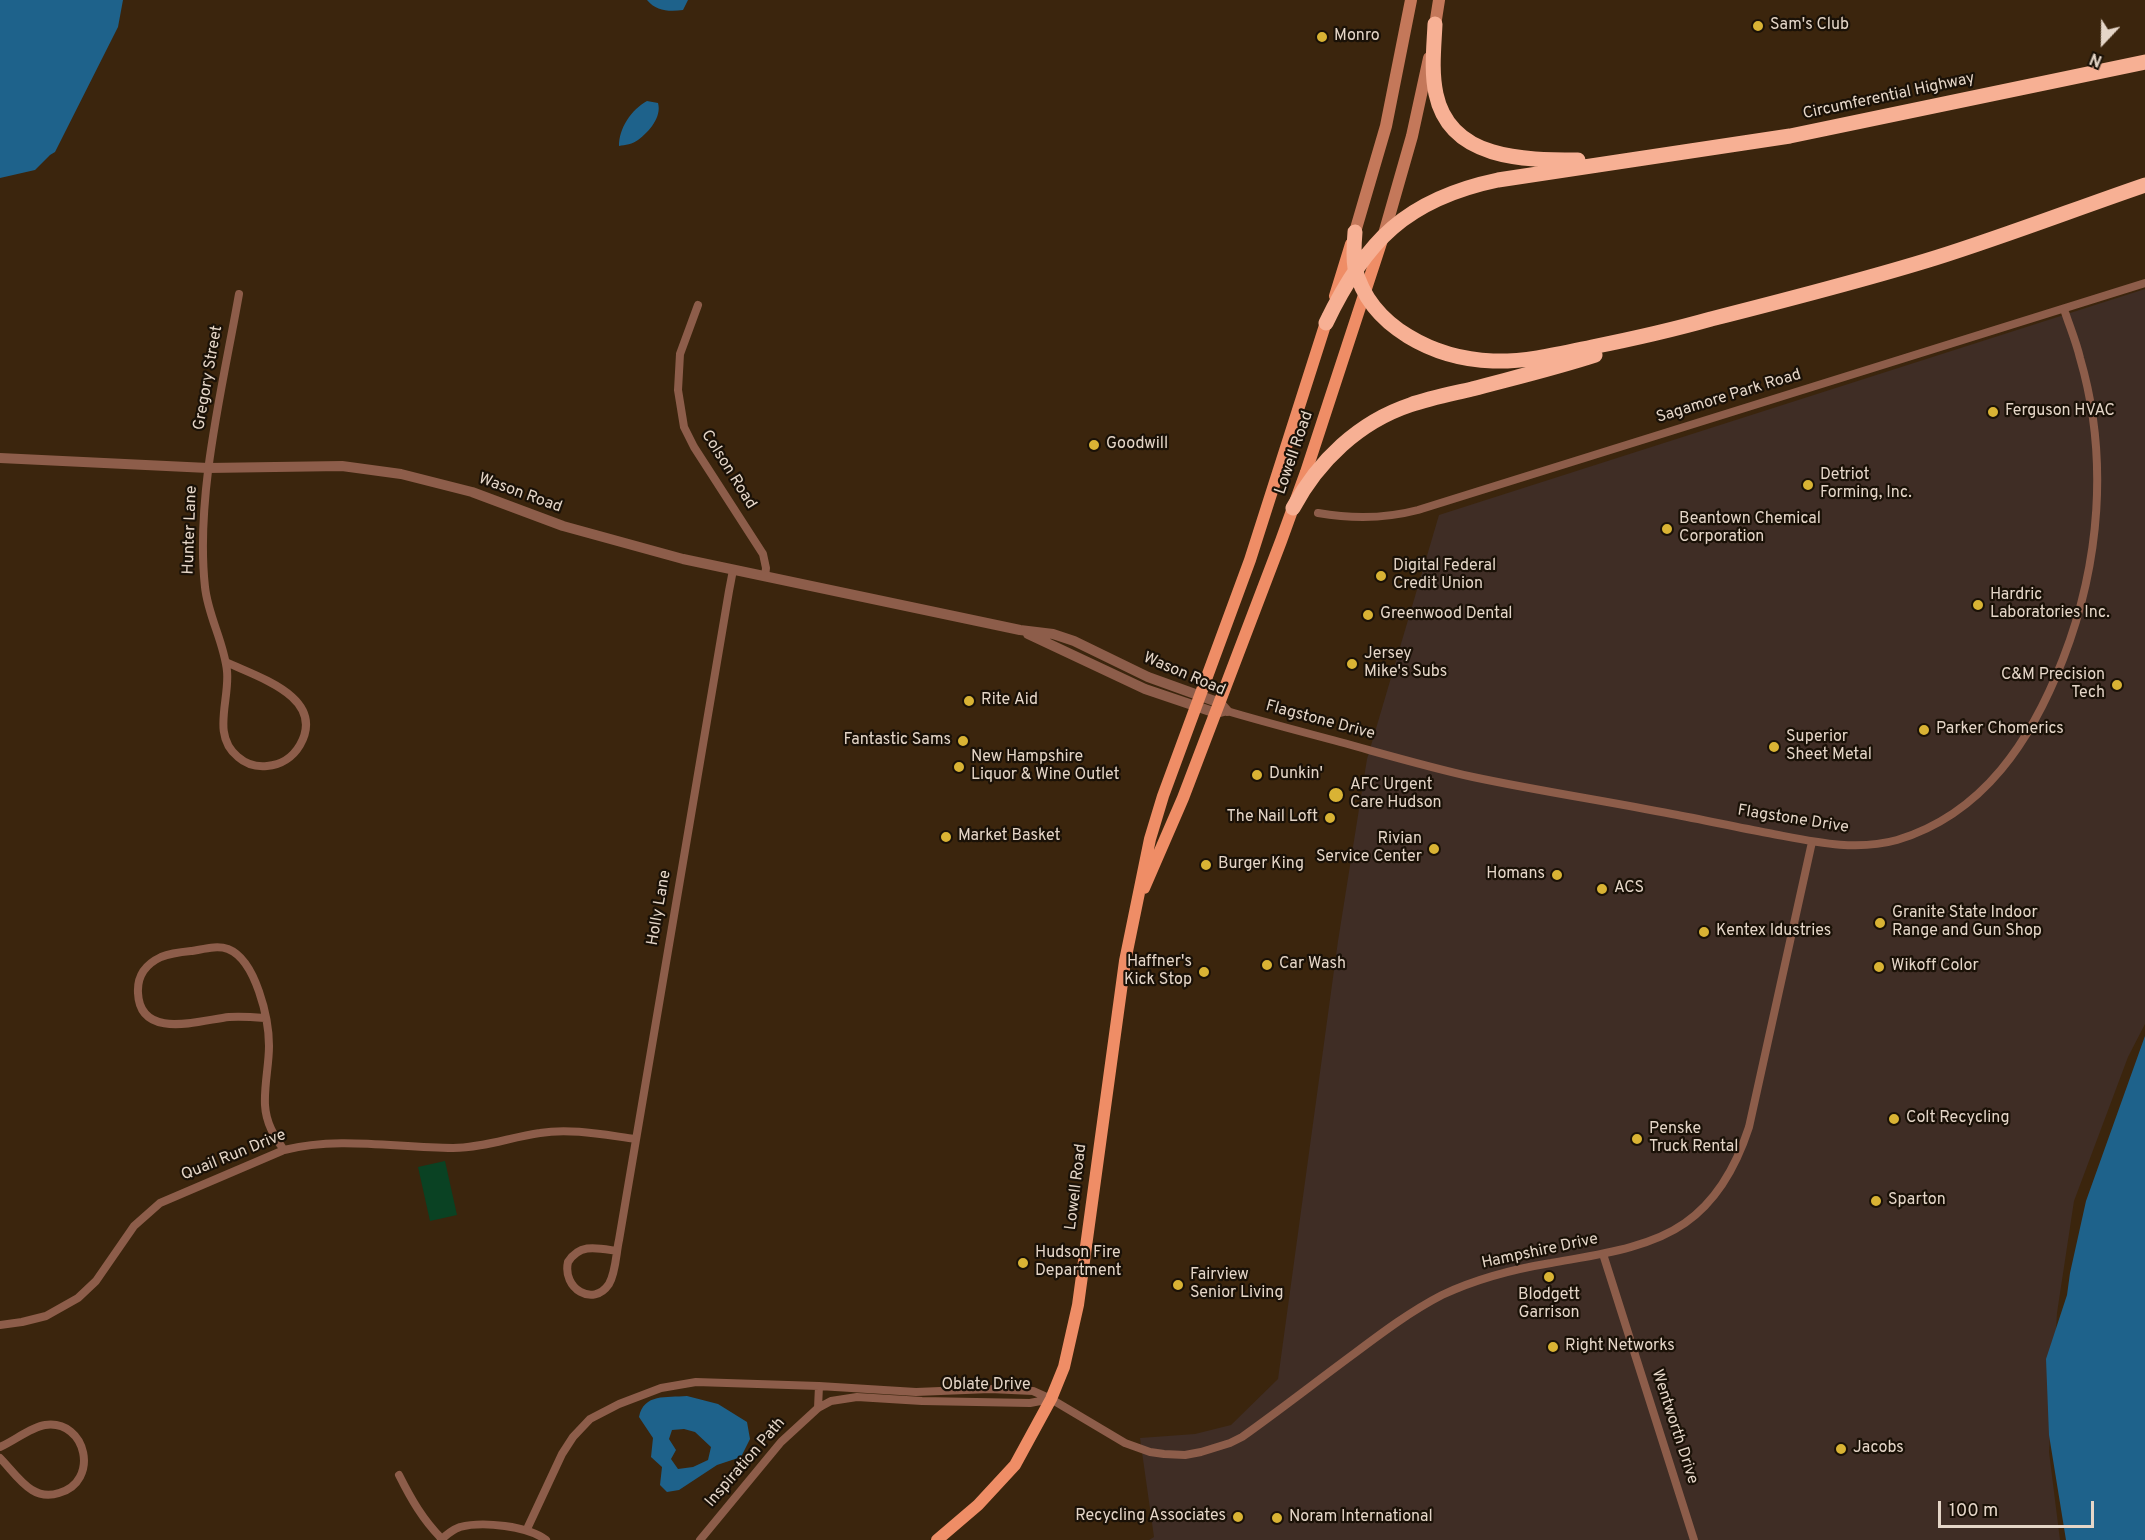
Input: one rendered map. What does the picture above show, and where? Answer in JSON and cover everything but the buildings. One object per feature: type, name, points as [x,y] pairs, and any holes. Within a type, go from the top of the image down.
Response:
[{"type":"highway","points":[[1435,24],[1434,59],[1437,96],[1446,118],[1466,140],[1489,151],[1529,158],[1638,159]]},
{"type":"highway","name":"Circumferential Highway","points":[[1638,159],[1790,136],[2145,62]]},
{"type":"highway","points":[[1326,323],[1356,269],[1384,234],[1425,206],[1470,187],[1505,179],[1638,159]]},
{"type":"highway","points":[[1293,508],[1311,478],[1337,450],[1361,430],[1391,413],[1421,402],[1571,363],[1681,327],[1936,257],[2145,185]]},
{"type":"highway","points":[[1355,232],[1356,269],[1365,292],[1382,314],[1411,338],[1446,353],[1503,361],[1551,356],[1681,327]]},
{"type":"main road","name":"Lowell Road","points":[[937,1540],[978,1506],[1015,1465],[1051,1399],[1070,1348],[1078,1305],[1125,961],[1156,818],[1262,527],[1355,232],[1386,126],[1411,0]]},
{"type":"main road","name":"Lowell Road","points":[[1136,902],[1170,830],[1221,709],[1293,508],[1384,234],[1412,136],[1439,0]]},
{"type":"street","name":"Sagamore Park Road","points":[[1318,513],[1367,518],[1392,516],[1418,510],[2145,283]]},
{"type":"street","name":"Gregory Street","points":[[208,468],[239,294]]},
{"type":"street","name":"Colson Road","points":[[698,305],[680,354],[678,378],[681,415],[694,447],[763,554],[765,577]]},
{"type":"street","name":"Flagstone Drive","points":[[1221,709],[1444,770],[1812,842],[1851,846],[1881,843],[1921,831],[1943,820],[1982,792],[1998,775],[2019,746],[2050,689],[2067,648],[2082,601],[2092,554],[2097,505],[2097,457],[2091,408],[2081,360],[2064,309]]},
{"type":"street","name":"Wason Road","points":[[0,458],[208,468],[334,466],[401,474],[472,492],[563,526],[610,540],[765,577],[1074,640],[1198,701],[1221,709]]},
{"type":"street","name":"Hunter Lane","points":[[208,468],[204,527],[205,588],[213,624],[226,662],[227,695],[222,724],[224,737],[230,749],[239,758],[251,764],[271,766],[284,761],[295,753],[302,741],[305,727],[301,707],[287,691],[226,662]]},
{"type":"street","name":"Holly Lane","points":[[617,1251],[586,1248],[579,1250],[568,1262],[566,1270],[571,1285],[585,1293],[599,1292],[605,1288],[612,1276],[617,1251],[733,570]]},
{"type":"street","name":"Hampshire Drive","points":[[1051,1399],[1109,1435],[1137,1448],[1174,1455],[1202,1452],[1242,1437],[1380,1334],[1441,1296],[1486,1278],[1548,1263],[1604,1254],[1662,1236],[1683,1225],[1718,1191],[1742,1150],[1812,842]]},
{"type":"street","points":[[265,1018],[230,1017],[167,1025],[150,1017],[142,1008],[138,997],[139,981],[147,966],[161,957],[216,947],[234,952],[248,967],[257,987],[265,1018],[269,1046],[265,1105],[272,1134],[284,1150]]},
{"type":"street","name":"Quail Run Drive","points":[[0,1324],[46,1316],[78,1298],[96,1281],[134,1226],[160,1203],[284,1150],[337,1142],[467,1147],[550,1132],[585,1133],[636,1139]]},
{"type":"street","name":"Wentworth Drive","points":[[1604,1254],[1694,1540]]},
{"type":"street","name":"Oblate Drive","points":[[527,1529],[562,1454],[573,1437],[590,1419],[619,1404],[661,1388],[696,1382],[916,1392],[1017,1389],[1033,1391],[1051,1399]]},
{"type":"street","points":[[818,1408],[819,1386]]},
{"type":"street","name":"Oblate Drive","points":[[818,1408],[831,1401],[857,1398],[1030,1403],[1051,1399]]},
{"type":"street","name":"Inspiration Path","points":[[700,1540],[781,1442],[818,1408]]},
{"type":"street","points":[[0,1447],[35,1428],[52,1425],[64,1427],[74,1434],[83,1448],[85,1459],[81,1476],[75,1485],[65,1491],[48,1495],[27,1486],[0,1458]]},
{"type":"street","points":[[399,1475],[413,1504],[441,1540],[450,1532],[461,1527],[480,1525],[527,1529],[546,1540]]},
{"type":"shaded area","points":[[2145,289],[2145,1024],[2128,1057],[2074,1201],[2057,1313],[2049,1452],[2060,1540],[1149,1540],[1154,1537],[1140,1438],[1195,1434],[1231,1425],[1278,1379],[1338,941],[1367,759],[1439,515]]},
{"type":"green space","points":[[445,1161],[457,1215],[430,1221],[418,1167]]},
{"type":"water","points":[[0,0],[123,0],[118,27],[55,152],[35,170],[0,178]]},
{"type":"water","points":[[647,0],[688,0],[683,10],[673,11],[659,9]]},
{"type":"water","points":[[647,101],[658,103],[658,114],[654,124],[636,141],[619,146],[621,133],[627,120]]},
{"type":"water","points":[[2145,1036],[2145,1540],[2066,1540],[2049,1435],[2046,1359],[2067,1295],[2086,1201]]},
{"type":"water","points":[[687,1396],[718,1404],[747,1422],[750,1439],[741,1457],[717,1465],[679,1490],[667,1492],[660,1485],[662,1467],[651,1457],[653,1438],[639,1417],[642,1409],[651,1400]],"holes":[[[684,1429],[695,1432],[711,1447],[708,1460],[693,1467],[678,1469],[671,1459],[676,1450],[669,1439],[672,1430]]]},
{"type":"place","name":"Sam's Club","points":[[1758,26]]},
{"type":"place","name":"Monro","points":[[1322,37]]},
{"type":"place","name":"Ferguson HVAC","points":[[1993,412]]},
{"type":"place","name":"Goodwill","points":[[1094,445]]},
{"type":"place","name":"Detriot Forming, Inc.","points":[[1808,485]]},
{"type":"place","name":"Beantown Chemical Corporation","points":[[1667,529]]},
{"type":"place","name":"Digital Federal Credit Union","points":[[1381,576]]},
{"type":"place","name":"Hardric Laboratories Inc.","points":[[1978,605]]},
{"type":"place","name":"Greenwood Dental","points":[[1368,615]]},
{"type":"place","name":"Jersey Mike's Subs","points":[[1352,664]]},
{"type":"place","name":"C&M Precision Tech","points":[[2117,685]]},
{"type":"place","name":"Rite Aid","points":[[969,701]]},
{"type":"place","name":"Parker Chomerics","points":[[1924,730]]},
{"type":"place","name":"Fantastic Sams","points":[[963,741]]},
{"type":"place","name":"Superior Sheet Metal","points":[[1774,747]]},
{"type":"place","name":"New Hampshire Liquor & Wine Outlet","points":[[959,767]]},
{"type":"place","name":"Dunkin'","points":[[1257,775]]},
{"type":"place","name":"AFC Urgent Care Hudson","points":[[1336,795]]},
{"type":"place","name":"The Nail Loft","points":[[1330,818]]},
{"type":"place","name":"Market Basket","points":[[946,837]]},
{"type":"place","name":"Rivian Service Center","points":[[1434,849]]},
{"type":"place","name":"Burger King","points":[[1206,865]]},
{"type":"place","name":"Homans","points":[[1557,875]]},
{"type":"place","name":"ACS","points":[[1602,889]]},
{"type":"place","name":"Granite State Indoor Range and Gun Shop","points":[[1880,923]]},
{"type":"place","name":"Kentex Idustries","points":[[1704,932]]},
{"type":"place","name":"Car Wash","points":[[1267,965]]},
{"type":"place","name":"Wikoff Color","points":[[1879,967]]},
{"type":"place","name":"Haffner's Kick Stop","points":[[1204,972]]},
{"type":"place","name":"Colt Recycling","points":[[1894,1119]]},
{"type":"place","name":"Penske Truck Rental","points":[[1637,1139]]},
{"type":"place","name":"Sparton","points":[[1876,1201]]},
{"type":"place","name":"Hudson Fire Department","points":[[1023,1263]]},
{"type":"place","name":"Blodgett Garrison","points":[[1549,1277]]},
{"type":"place","name":"Fairview Senior Living","points":[[1178,1285]]},
{"type":"place","name":"Right Networks","points":[[1553,1347]]},
{"type":"place","name":"Jacobs","points":[[1841,1449]]},
{"type":"place","name":"Recycling Associates","points":[[1238,1517]]},
{"type":"place","name":"Noram International","points":[[1277,1518]]}]
